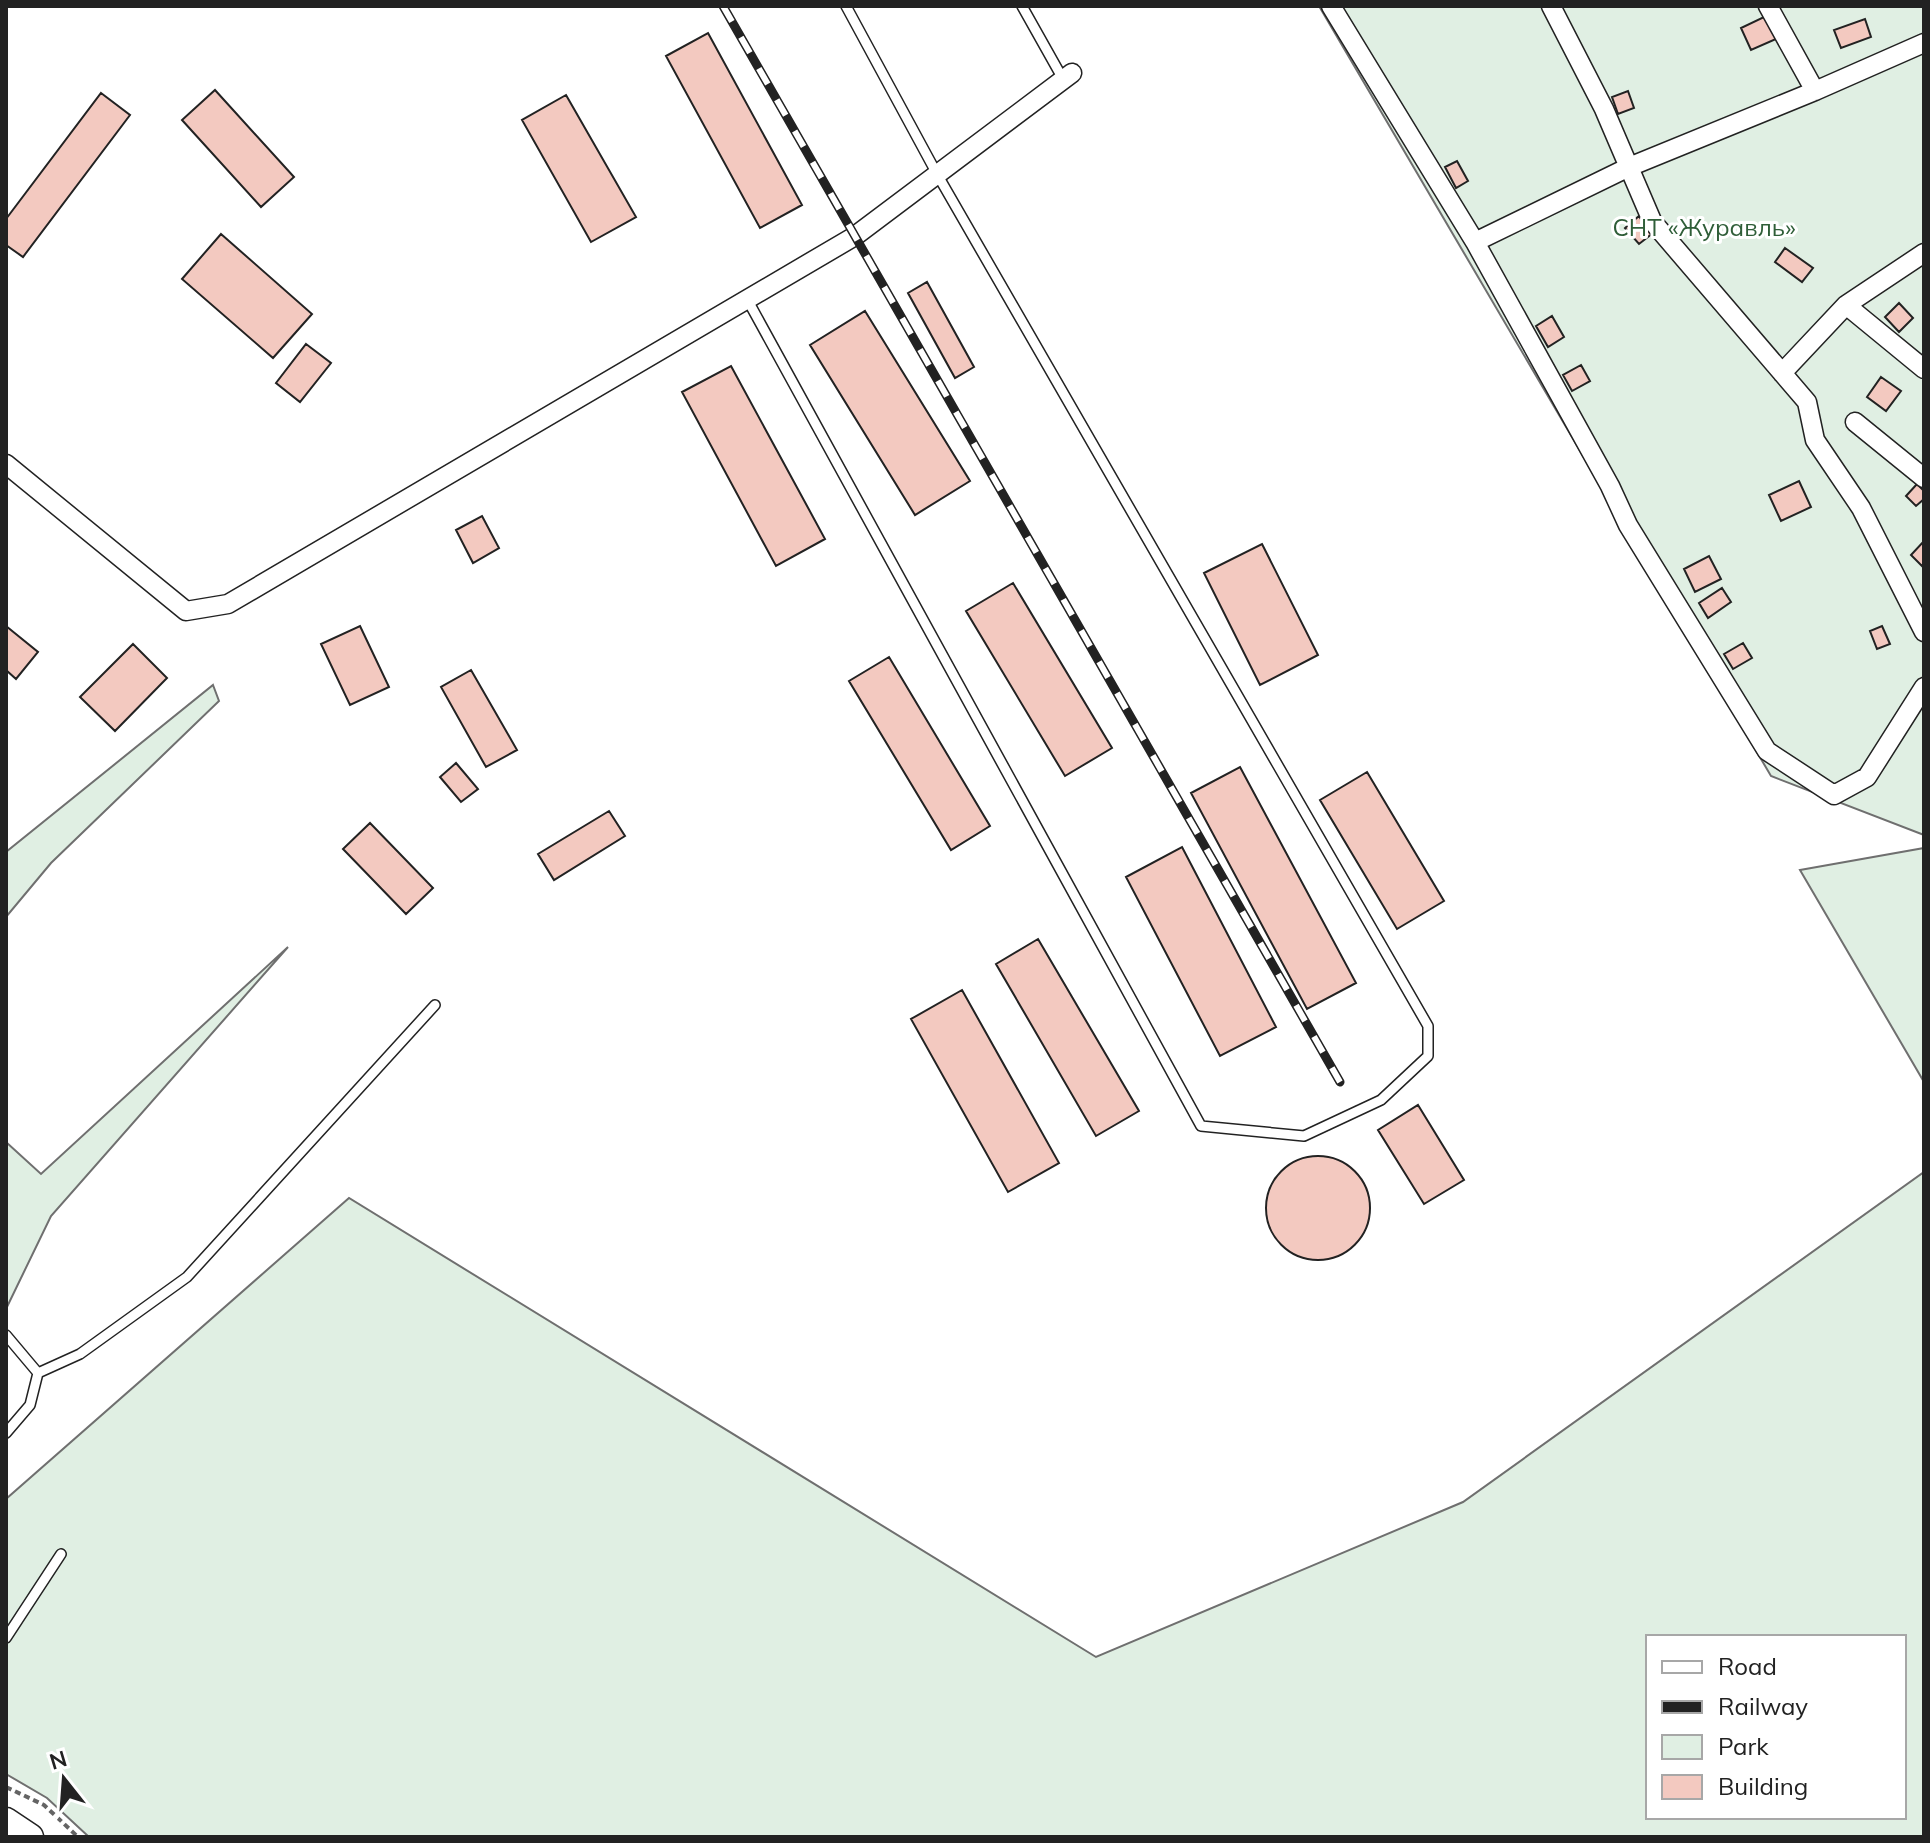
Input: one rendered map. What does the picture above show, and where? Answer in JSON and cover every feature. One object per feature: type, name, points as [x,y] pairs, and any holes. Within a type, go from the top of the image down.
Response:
[{"type":"street","points":[[1331,6],[1475,242],[1610,486],[1628,525],[1767,751],[1834,795],[1867,777],[1924,687]]},
{"type":"street","points":[[1551,6],[1604,109],[1652,221],[1807,402],[1815,440],[1861,508],[1924,632]]},
{"type":"street","points":[[1768,6],[1815,91]]},
{"type":"street","points":[[1475,242],[1629,167],[1924,43]]},
{"type":"street","points":[[6,464],[186,611],[228,604],[855,236],[1068,76]]},
{"type":"street","points":[[1782,373],[1846,305],[1924,253]]},
{"type":"street","points":[[1846,305],[1924,369]]},
{"type":"street","points":[[1855,422],[1924,478]]},
{"type":"street","points":[[6,1821],[30,1837]]},
{"type":"lane","points":[[747,299],[1201,1126],[1304,1136],[1381,1100],[1428,1056],[1428,1026],[937,174],[846,6]]},
{"type":"lane","points":[[1022,6],[1068,76]]},
{"type":"lane","points":[[38,1373],[80,1354],[187,1277],[435,1005]]},
{"type":"lane","points":[[6,1335],[38,1373]]},
{"type":"lane","points":[[6,1433],[30,1405],[38,1373]]},
{"type":"lane","points":[[6,1638],[61,1554]]},
{"type":"path","points":[[6,1787],[44,1805],[78,1837]]},
{"type":"green space","name":"СНТ «Журавль»","points":[[1319,6],[1924,6],[1924,835],[1771,776]]},
{"type":"green space","points":[[213,685],[219,701],[51,863],[6,917],[6,852]]},
{"type":"green space","points":[[1924,848],[1924,1082],[1800,870]]},
{"type":"green space","points":[[288,947],[51,1216],[6,1309],[6,1142],[41,1174]]},
{"type":"green space","points":[[1924,1172],[1924,1837],[89,1837],[47,1798],[6,1774],[6,1499],[349,1198],[1096,1657],[1463,1502]]},
{"type":"building","points":[[1766,16],[1776,39],[1751,50],[1741,28]]},
{"type":"building","points":[[1865,19],[1871,37],[1841,48],[1834,30]]},
{"type":"building","points":[[708,33],[802,205],[760,228],[666,56]]},
{"type":"building","points":[[215,90],[294,177],[261,207],[182,120]]},
{"type":"building","points":[[1628,91],[1634,108],[1618,114],[1612,97]]},
{"type":"building","points":[[101,93],[130,115],[23,257],[6,245],[6,219]]},
{"type":"building","points":[[566,95],[636,217],[591,242],[522,120]]},
{"type":"building","points":[[1457,161],[1468,181],[1456,188],[1445,167]]},
{"type":"building","points":[[1639,216],[1653,233],[1639,244],[1625,228]]},
{"type":"building","points":[[221,234],[312,314],[273,358],[182,279]]},
{"type":"building","points":[[1785,248],[1813,268],[1802,282],[1775,262]]},
{"type":"building","points":[[927,282],[974,367],[955,378],[908,293]]},
{"type":"building","points":[[1899,303],[1913,318],[1899,332],[1885,317]]},
{"type":"building","points":[[865,311],[970,481],[915,515],[810,345]]},
{"type":"building","points":[[1552,316],[1564,337],[1548,347],[1536,326]]},
{"type":"building","points":[[306,344],[331,363],[300,402],[276,383]]},
{"type":"building","points":[[1581,365],[1590,381],[1572,391],[1563,375]]},
{"type":"building","points":[[731,366],[825,539],[776,566],[682,392]]},
{"type":"building","points":[[1881,377],[1901,391],[1886,411],[1867,397]]},
{"type":"building","points":[[1799,481],[1811,507],[1781,521],[1769,495]]},
{"type":"building","points":[[1917,484],[1924,491],[1924,499],[1916,506],[1906,496]]},
{"type":"building","points":[[482,516],[499,548],[473,563],[456,530]]},
{"type":"building","points":[[1924,541],[1924,564],[1922,566],[1911,555]]},
{"type":"building","points":[[1262,544],[1318,655],[1260,685],[1204,573]]},
{"type":"building","points":[[1709,556],[1721,579],[1695,592],[1684,569]]},
{"type":"building","points":[[1013,583],[1112,748],[1065,776],[966,611]]},
{"type":"building","points":[[1722,588],[1731,602],[1708,618],[1699,603]]},
{"type":"building","points":[[6,626],[38,652],[16,679],[6,670]]},
{"type":"building","points":[[360,626],[389,687],[350,705],[321,644]]},
{"type":"building","points":[[1882,626],[1890,644],[1877,649],[1870,631]]},
{"type":"building","points":[[1743,643],[1752,658],[1733,669],[1724,654]]},
{"type":"building","points":[[133,644],[167,678],[115,731],[80,697]]},
{"type":"building","points":[[889,657],[990,826],[951,850],[849,681]]},
{"type":"building","points":[[471,670],[517,750],[486,767],[441,687]]},
{"type":"building","points":[[456,763],[478,789],[461,802],[440,777]]},
{"type":"building","points":[[1240,767],[1356,983],[1307,1009],[1191,793]]},
{"type":"building","points":[[1367,772],[1444,901],[1397,929],[1320,800]]},
{"type":"building","points":[[609,811],[625,836],[554,880],[538,854]]},
{"type":"building","points":[[370,823],[433,888],[406,914],[343,849]]},
{"type":"building","points":[[1182,847],[1276,1027],[1220,1056],[1126,877]]},
{"type":"building","points":[[1038,939],[1139,1111],[1096,1136],[996,964]]},
{"type":"building","points":[[962,990],[1059,1163],[1008,1192],[911,1019]]},
{"type":"building","points":[[1418,1105],[1464,1180],[1424,1204],[1378,1130]]},
{"type":"building","points":[[1318,1156],[1338,1160],[1355,1171],[1366,1188],[1370,1208],[1366,1228],[1355,1245],[1338,1256],[1318,1260],[1298,1256],[1281,1245],[1270,1228],[1266,1208],[1270,1188],[1281,1171],[1298,1160]]},
{"type":"railway","points":[[723,6],[1340,1082]]}]
